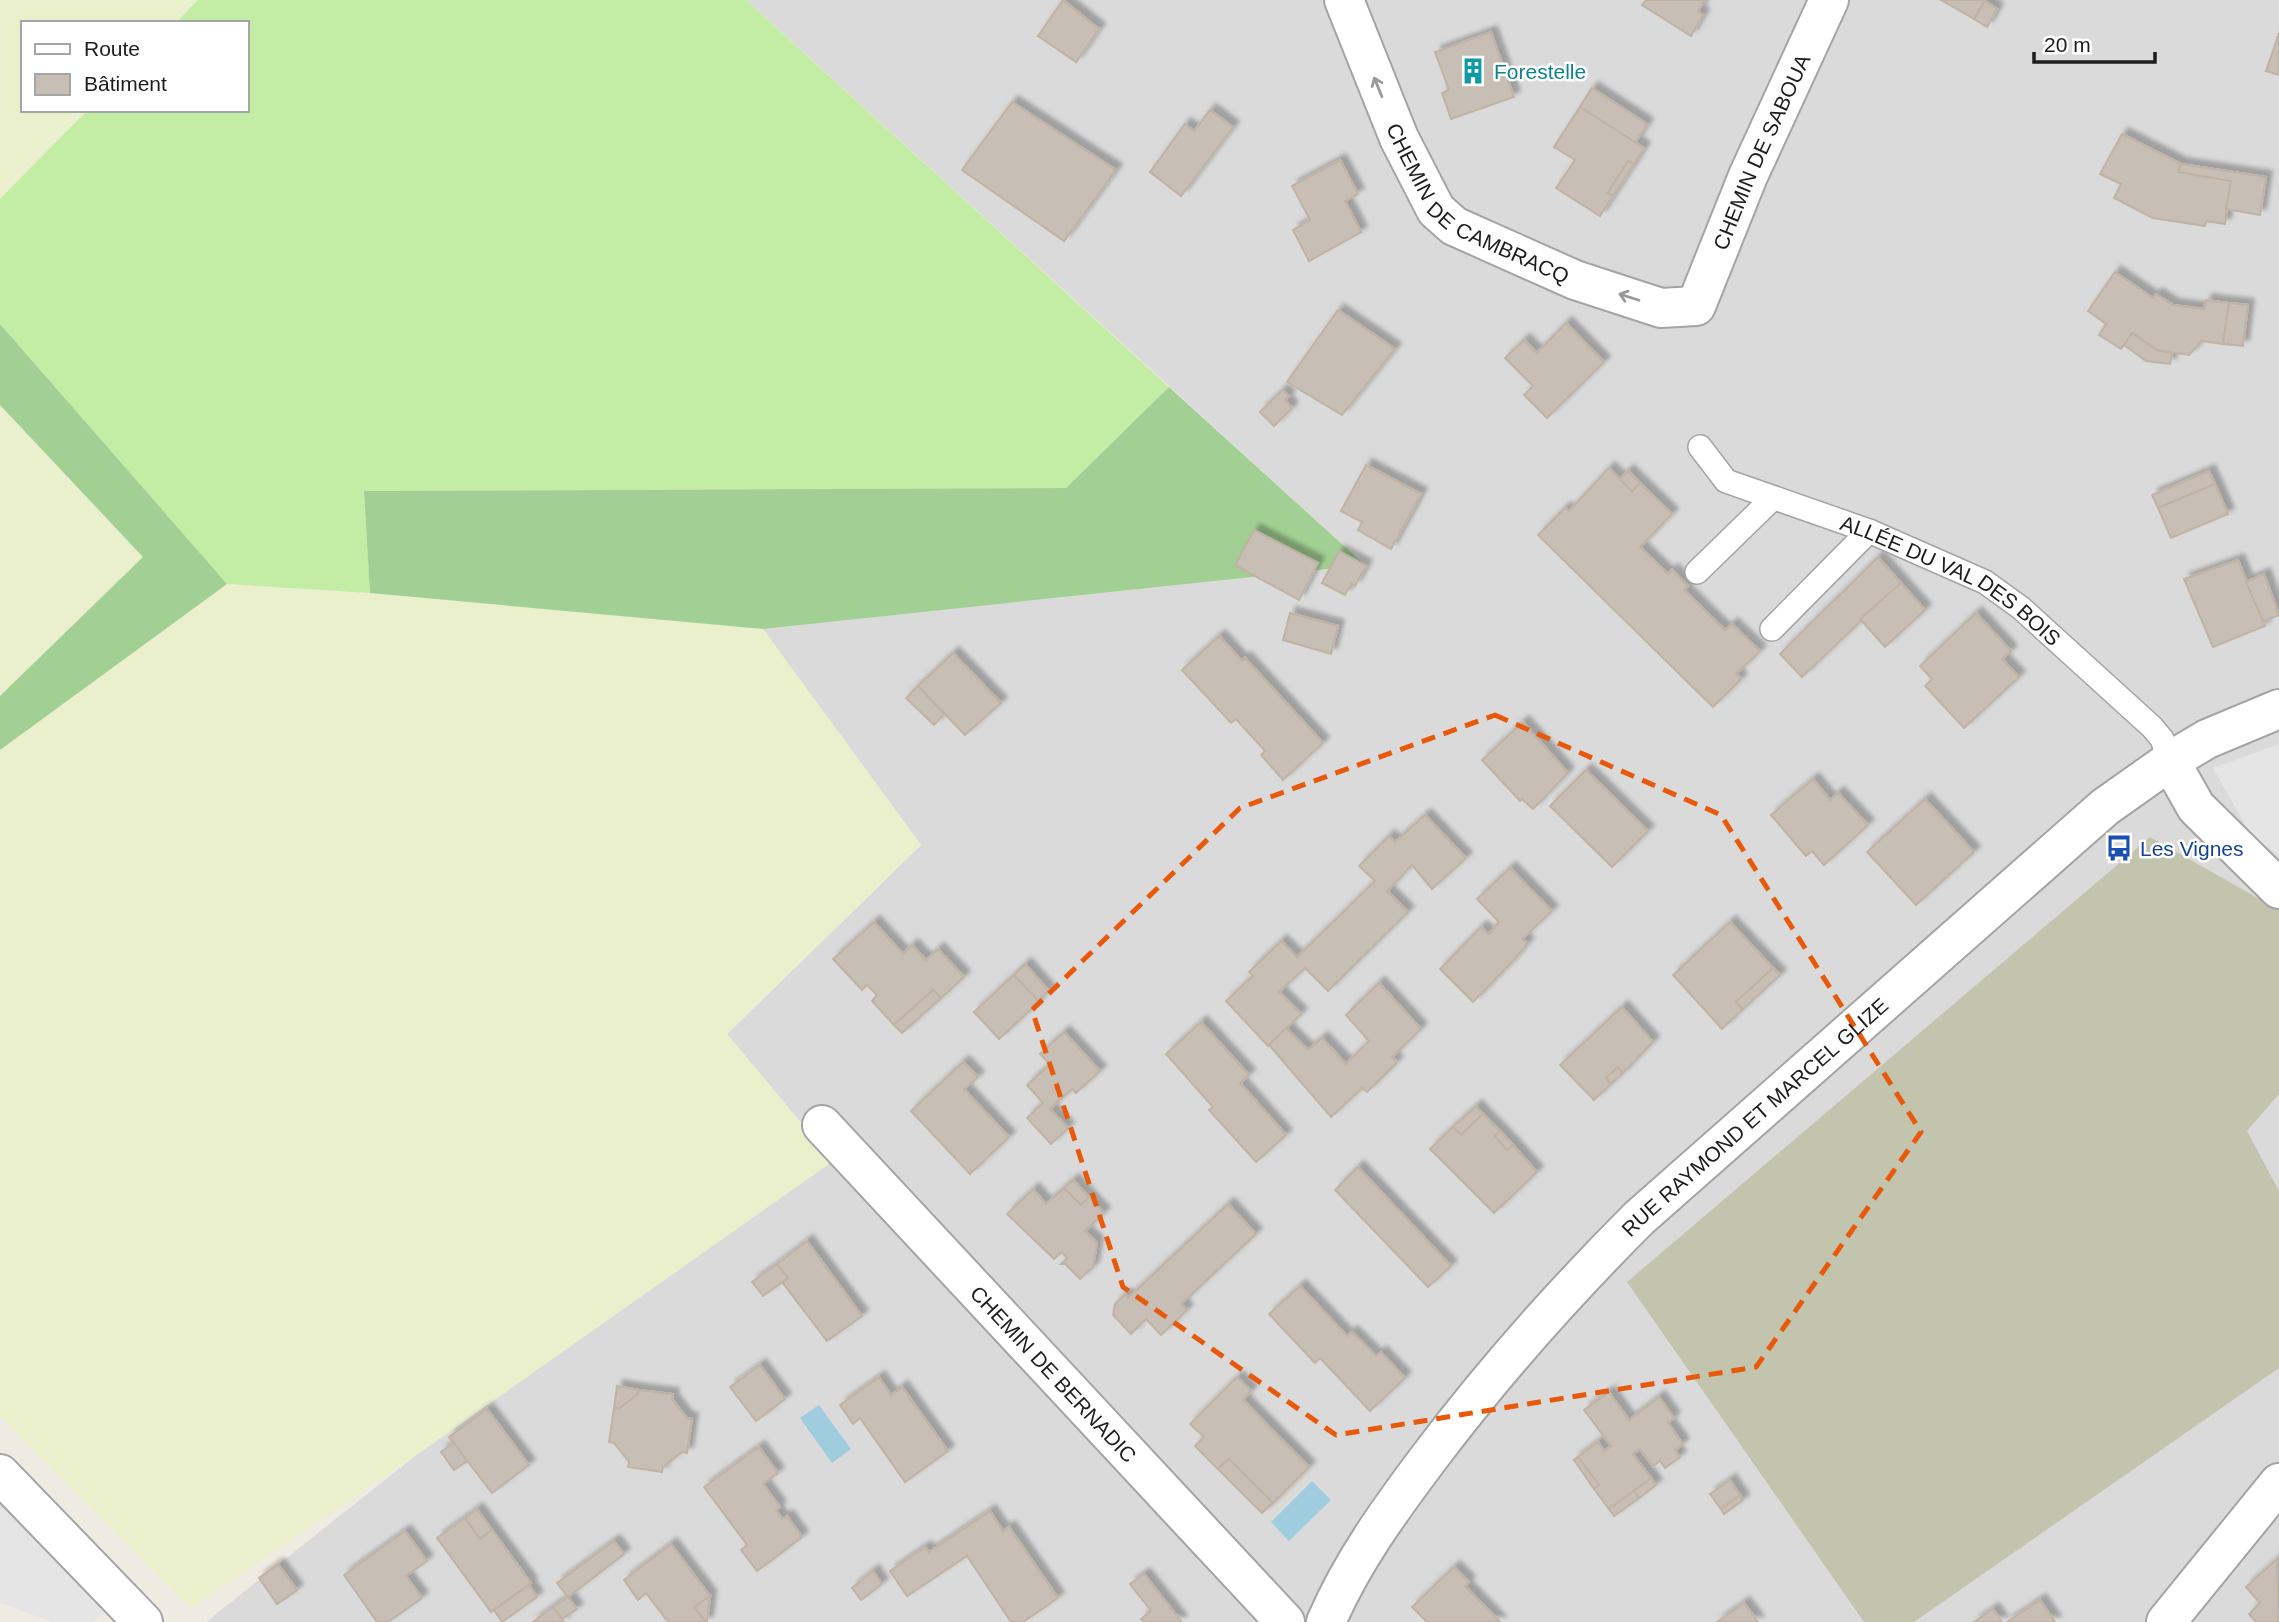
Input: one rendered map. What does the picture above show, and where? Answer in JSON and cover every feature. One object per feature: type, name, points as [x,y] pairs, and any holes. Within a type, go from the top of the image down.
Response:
[{"type":"street","name":"CHEMIN DE CAMBRACQ","points":[[1344,0],[1399,138],[1436,210],[1454,226],[1588,284],[1661,308],[1696,306]]},
{"type":"street","name":"CHEMIN DE SABOUA","points":[[1696,306],[1748,176],[1829,0]]},
{"type":"street","name":"RUE RAYMOND ET MARCEL GLIZE","points":[[1326,1622],[1365,1546],[1414,1477],[1517,1349],[1584,1272],[1659,1199],[2105,807],[2170,761],[2207,739],[2279,709]]},
{"type":"street","points":[[2170,761],[2196,807],[2279,889]]},
{"type":"street","name":"CHEMIN DE BERNADIC","points":[[822,1125],[1284,1622]]},
{"type":"street","points":[[0,1474],[143,1622]]},
{"type":"street","points":[[2166,1622],[2279,1483]]},
{"type":"lane","name":"ALLÉE DU VAL DES BOIS","points":[[1700,447],[1726,481],[1869,531],[1985,582],[2021,608],[2151,727],[2162,739],[2170,761]]},
{"type":"lane","points":[[1697,572],[1773,498]]},
{"type":"lane","points":[[1772,629],[1869,531]]},
{"type":"highlighted area","points":[[1495,715],[1721,815],[1921,1132],[1756,1367],[1336,1435],[1123,1287],[1032,1010],[1240,808]]},
{"type":"shaded area","points":[[0,0],[198,0],[178,21],[21,21],[21,112],[86,112],[0,199]]},
{"type":"shaded area","points":[[746,0],[2279,0],[2279,1622],[206,1622],[415,1456],[833,1161],[727,1034],[921,845],[763,629],[1365,565]]},
{"type":"shaded area","points":[[0,405],[143,557],[0,696]]},
{"type":"shaded area","points":[[227,584],[723,615],[763,629],[921,845],[727,1034],[833,1161],[415,1456],[191,1608],[0,1416],[0,750]]},
{"type":"shaded area","points":[[2279,744],[2279,856],[2249,832],[2213,768]]},
{"type":"shaded area","points":[[2150,837],[2279,910],[2279,1094],[2247,1131],[2279,1191],[2279,1368],[1914,1622],[1864,1622],[1627,1282]]},
{"type":"shaded area","points":[[0,1497],[112,1605],[93,1622],[52,1622],[0,1603]]},
{"type":"green space","points":[[198,0],[746,0],[1169,387],[1066,488],[364,491],[370,593],[227,584],[0,324],[0,199],[86,112],[248,112],[248,21],[178,21]]},
{"type":"green space","points":[[0,324],[227,584],[0,750],[0,696],[143,557],[0,405]]},
{"type":"green space","points":[[1169,387],[1365,565],[763,629],[370,593],[364,491],[1066,488]]},
{"type":"water","points":[[819,1405],[851,1449],[832,1463],[800,1418]]},
{"type":"water","points":[[1312,1481],[1331,1500],[1289,1541],[1271,1522]]},
{"type":"building","points":[[1063,0],[1099,29],[1076,62],[1038,36]]},
{"type":"building","points":[[1646,0],[1705,0],[1698,11],[1703,15],[1691,36],[1642,5]]},
{"type":"building","points":[[1941,0],[1985,0],[1974,19]]},
{"type":"building","points":[[1985,1],[1997,9],[1987,27],[1974,19]]},
{"type":"building","name":"Forestelle","points":[[1491,32],[1514,97],[1451,119],[1442,93],[1449,90],[1435,52]]},
{"type":"building","points":[[2279,33],[2279,75],[2266,71]]},
{"type":"building","points":[[1592,88],[1647,124],[1635,143],[1580,107]]},
{"type":"building","points":[[1012,102],[1116,170],[1064,241],[962,170]]},
{"type":"building","points":[[1580,107],[1644,148],[1634,164],[1628,161],[1608,193],[1613,196],[1600,216],[1556,188],[1575,160],[1554,147]]},
{"type":"building","points":[[1210,110],[1233,127],[1181,196],[1150,172],[1185,124],[1194,131]]},
{"type":"building","points":[[2122,134],[2181,164],[2179,172],[2231,181],[2225,224],[2206,221],[2205,226],[2153,218],[2114,198],[2121,184],[2100,174]]},
{"type":"building","points":[[1340,160],[1358,194],[1345,201],[1361,232],[1309,261],[1293,230],[1310,220],[1292,186]]},
{"type":"building","points":[[1628,161],[1634,164],[1613,196],[1608,193]]},
{"type":"building","points":[[2181,164],[2266,177],[2260,215],[2226,209],[2231,181],[2179,172]]},
{"type":"building","points":[[2115,272],[2153,298],[2156,294],[2173,305],[2204,309],[2206,300],[2229,303],[2223,344],[2202,341],[2189,355],[2157,350],[2132,333],[2121,349],[2099,335],[2106,324],[2088,311]]},
{"type":"building","points":[[2229,303],[2248,305],[2243,346],[2223,344]]},
{"type":"building","points":[[1338,310],[1395,349],[1342,415],[1287,382]]},
{"type":"building","points":[[1566,323],[1604,362],[1547,418],[1524,395],[1533,386],[1505,358],[1524,340],[1537,353]]},
{"type":"building","points":[[2132,333],[2157,350],[2172,353],[2170,364],[2146,361],[2124,345]]},
{"type":"building","points":[[1282,390],[1289,396],[1285,400],[1292,408],[1274,426],[1260,412]]},
{"type":"building","points":[[1366,465],[1421,494],[1391,549],[1358,530],[1362,522],[1341,511]]},
{"type":"building","points":[[1609,468],[1632,491],[1640,483],[1672,514],[1640,547],[1668,574],[1672,570],[1688,586],[1684,590],[1725,630],[1732,624],[1760,651],[1736,674],[1741,679],[1713,707],[1538,535],[1565,508],[1569,511]]},
{"type":"building","points":[[1628,471],[1640,483],[1632,491],[1620,479]]},
{"type":"building","points":[[2209,471],[2215,484],[2158,508],[2152,495]]},
{"type":"building","points":[[2215,484],[2228,514],[2171,538],[2158,508]]},
{"type":"building","points":[[1254,530],[1318,563],[1299,600],[1235,565]]},
{"type":"building","points":[[1339,551],[1366,566],[1355,586],[1351,584],[1345,595],[1322,583]]},
{"type":"building","points":[[1878,557],[1901,583],[1802,677],[1780,654]]},
{"type":"building","points":[[2238,560],[2265,626],[2213,647],[2184,579]]},
{"type":"building","points":[[2264,574],[2279,615],[2263,621],[2246,582]]},
{"type":"building","points":[[1901,583],[1925,610],[1885,647],[1860,619]]},
{"type":"building","points":[[1290,613],[1338,626],[1331,654],[1283,640]]},
{"type":"building","points":[[1976,613],[2011,651],[2002,659],[2019,677],[1964,728],[1925,686],[1932,679],[1920,666]]},
{"type":"building","points":[[1219,636],[1242,661],[1245,658],[1323,743],[1283,780],[1261,755],[1265,751],[1236,719],[1231,723],[1182,670]]},
{"type":"building","points":[[953,653],[1001,703],[965,735],[918,686]]},
{"type":"building","points":[[918,686],[944,714],[934,725],[906,698]]},
{"type":"building","points":[[1523,722],[1568,773],[1533,809],[1522,799],[1520,801],[1482,760]]},
{"type":"building","points":[[1586,770],[1648,831],[1612,867],[1550,806]]},
{"type":"building","points":[[1813,779],[1830,800],[1838,793],[1868,825],[1824,865],[1812,851],[1806,856],[1771,815]]},
{"type":"building","points":[[1925,799],[1974,852],[1916,905],[1867,852]]},
{"type":"building","points":[[1425,815],[1466,858],[1432,889],[1412,865],[1387,891],[1408,912],[1328,991],[1305,968],[1279,992],[1301,1014],[1268,1046],[1226,1001],[1253,976],[1249,972],[1281,941],[1297,957],[1375,881],[1359,866],[1389,836],[1395,842]]},
{"type":"building","points":[[1510,868],[1552,911],[1522,939],[1528,943],[1473,1002],[1440,969],[1481,927],[1489,934],[1499,922],[1477,899]]},
{"type":"building","points":[[874,922],[903,954],[912,945],[926,960],[938,949],[964,977],[941,998],[933,990],[894,1025],[872,1001],[877,995],[867,985],[862,990],[833,959]]},
{"type":"building","points":[[1730,922],[1773,968],[1736,1002],[1743,1009],[1722,1029],[1673,975]]},
{"type":"building","points":[[1025,964],[1049,991],[1038,1001],[1014,975]]},
{"type":"building","points":[[1773,968],[1780,975],[1743,1009],[1736,1002]]},
{"type":"building","points":[[1014,975],[1039,1002],[999,1039],[974,1012]]},
{"type":"building","points":[[1379,983],[1421,1029],[1392,1057],[1397,1062],[1367,1092],[1362,1088],[1331,1117],[1269,1045],[1286,1028],[1308,1050],[1322,1038],[1346,1064],[1369,1041],[1346,1015]]},
{"type":"building","points":[[933,990],[941,998],[902,1033],[894,1025]]},
{"type":"building","points":[[1622,1007],[1653,1042],[1623,1073],[1618,1067],[1606,1078],[1611,1084],[1594,1100],[1560,1065]]},
{"type":"building","points":[[1201,1022],[1249,1075],[1240,1083],[1286,1135],[1256,1162],[1209,1110],[1213,1107],[1166,1054]]},
{"type":"building","points":[[1064,1032],[1100,1071],[1076,1093],[1072,1089],[1050,1109],[1068,1128],[1051,1144],[1027,1118],[1043,1103],[1027,1085],[1050,1064],[1040,1054]]},
{"type":"building","points":[[963,1062],[978,1077],[964,1089],[1009,1137],[970,1174],[911,1111]]},
{"type":"building","points":[[1618,1067],[1623,1073],[1611,1084],[1606,1078]]},
{"type":"building","points":[[1476,1106],[1483,1114],[1461,1135],[1453,1127]]},
{"type":"building","points":[[1483,1114],[1500,1131],[1495,1136],[1507,1150],[1513,1145],[1537,1172],[1494,1213],[1430,1149],[1453,1127],[1461,1135]]},
{"type":"building","points":[[1500,1131],[1513,1145],[1507,1150],[1495,1136]]},
{"type":"building","points":[[1358,1167],[1451,1266],[1428,1287],[1335,1190]]},
{"type":"building","points":[[1073,1180],[1089,1197],[1081,1205],[1064,1188]]},
{"type":"building","points":[[1064,1188],[1081,1205],[1089,1197],[1104,1213],[1085,1231],[1097,1243],[1093,1267],[1080,1279],[1065,1264],[1061,1264],[1067,1258],[1062,1252],[1054,1259],[1007,1214],[1033,1189],[1046,1204]]},
{"type":"building","points":[[1228,1204],[1256,1234],[1181,1304],[1187,1310],[1161,1335],[1146,1319],[1131,1334],[1113,1315],[1115,1304],[1125,1294],[1128,1298]]},
{"type":"building","points":[[807,1241],[862,1316],[827,1341],[782,1282],[788,1278],[777,1264]]},
{"type":"building","points":[[777,1264],[788,1278],[763,1296],[752,1282]]},
{"type":"building","points":[[1300,1286],[1347,1336],[1352,1332],[1376,1356],[1381,1352],[1405,1378],[1370,1411],[1320,1358],[1315,1363],[1269,1314]]},
{"type":"building","points":[[760,1365],[785,1399],[756,1421],[730,1387]]},
{"type":"building","points":[[879,1377],[891,1395],[902,1387],[948,1451],[905,1482],[860,1418],[853,1424],[840,1405]]},
{"type":"building","points":[[1237,1377],[1251,1391],[1243,1400],[1309,1467],[1273,1503],[1229,1459],[1218,1469],[1195,1446],[1204,1437],[1190,1424]]},
{"type":"building","points":[[617,1386],[639,1390],[638,1394],[619,1409],[614,1408]]},
{"type":"building","points":[[639,1390],[673,1394],[672,1399],[687,1418],[692,1419],[687,1453],[682,1452],[663,1467],[662,1472],[628,1467],[629,1462],[614,1443],[609,1442],[614,1408],[619,1409],[638,1394]]},
{"type":"building","points":[[1609,1392],[1629,1420],[1659,1397],[1674,1418],[1668,1423],[1683,1444],[1675,1450],[1680,1457],[1665,1468],[1660,1461],[1653,1466],[1640,1449],[1633,1454],[1651,1478],[1609,1509],[1594,1489],[1599,1485],[1578,1457],[1598,1442],[1604,1451],[1611,1446],[1584,1410]]},
{"type":"building","points":[[487,1409],[529,1465],[492,1493],[449,1437]]},
{"type":"building","points":[[454,1443],[467,1461],[454,1470],[441,1452]]},
{"type":"building","points":[[759,1447],[778,1473],[763,1484],[780,1507],[776,1510],[782,1519],[787,1516],[802,1537],[757,1571],[741,1550],[747,1545],[704,1487]]},
{"type":"building","points":[[1578,1457],[1599,1485],[1594,1489],[1574,1460]]},
{"type":"building","points":[[1229,1459],[1273,1503],[1262,1513],[1218,1469]]},
{"type":"building","points":[[1651,1478],[1656,1485],[1639,1498],[1634,1491]]},
{"type":"building","points":[[1730,1480],[1740,1495],[1721,1509],[1710,1494]]},
{"type":"building","points":[[1634,1491],[1639,1498],[1614,1516],[1609,1509]]},
{"type":"building","points":[[1740,1495],[1743,1500],[1724,1514],[1721,1509]]},
{"type":"building","points":[[477,1509],[492,1530],[480,1539],[465,1518]]},
{"type":"building","points":[[990,1511],[1003,1531],[1009,1527],[1058,1598],[1023,1622],[1011,1622],[967,1556],[907,1596],[890,1571],[925,1547],[929,1552]]},
{"type":"building","points":[[465,1518],[480,1539],[492,1530],[531,1583],[491,1612],[437,1538]]},
{"type":"building","points":[[405,1531],[427,1561],[406,1576],[422,1598],[388,1622],[377,1622],[344,1575]]},
{"type":"building","points":[[614,1541],[624,1554],[568,1597],[557,1583]]},
{"type":"building","points":[[671,1544],[710,1596],[694,1607],[706,1622],[668,1622],[646,1593],[638,1600],[624,1580]]},
{"type":"building","points":[[2277,1559],[2279,1622],[2256,1622],[2249,1614],[2260,1603],[2246,1587]]},
{"type":"building","points":[[278,1564],[297,1590],[277,1604],[259,1578]]},
{"type":"building","points":[[1454,1567],[1469,1582],[1465,1586],[1500,1622],[1427,1622],[1412,1607]]},
{"type":"building","points":[[873,1571],[882,1584],[861,1600],[852,1588]]},
{"type":"building","points":[[1144,1574],[1180,1622],[1144,1622],[1141,1619],[1151,1611],[1130,1584]]},
{"type":"building","points":[[529,1585],[537,1597],[502,1622],[494,1610]]},
{"type":"building","points":[[710,1596],[707,1622],[706,1622],[694,1607]]},
{"type":"building","points":[[568,1597],[577,1609],[562,1619],[553,1607]]},
{"type":"building","points":[[2040,1600],[2055,1622],[2007,1622]]},
{"type":"building","points":[[1744,1603],[1758,1622],[1717,1622]]},
{"type":"building","points":[[553,1607],[564,1622],[533,1622]]},
{"type":"building","points":[[1993,1609],[2002,1622],[1974,1622]]},
{"type":"place","name":"Forestelle","points":[[1473,71]]},
{"type":"place","name":"Les Vignes","points":[[2119,848]]}]
